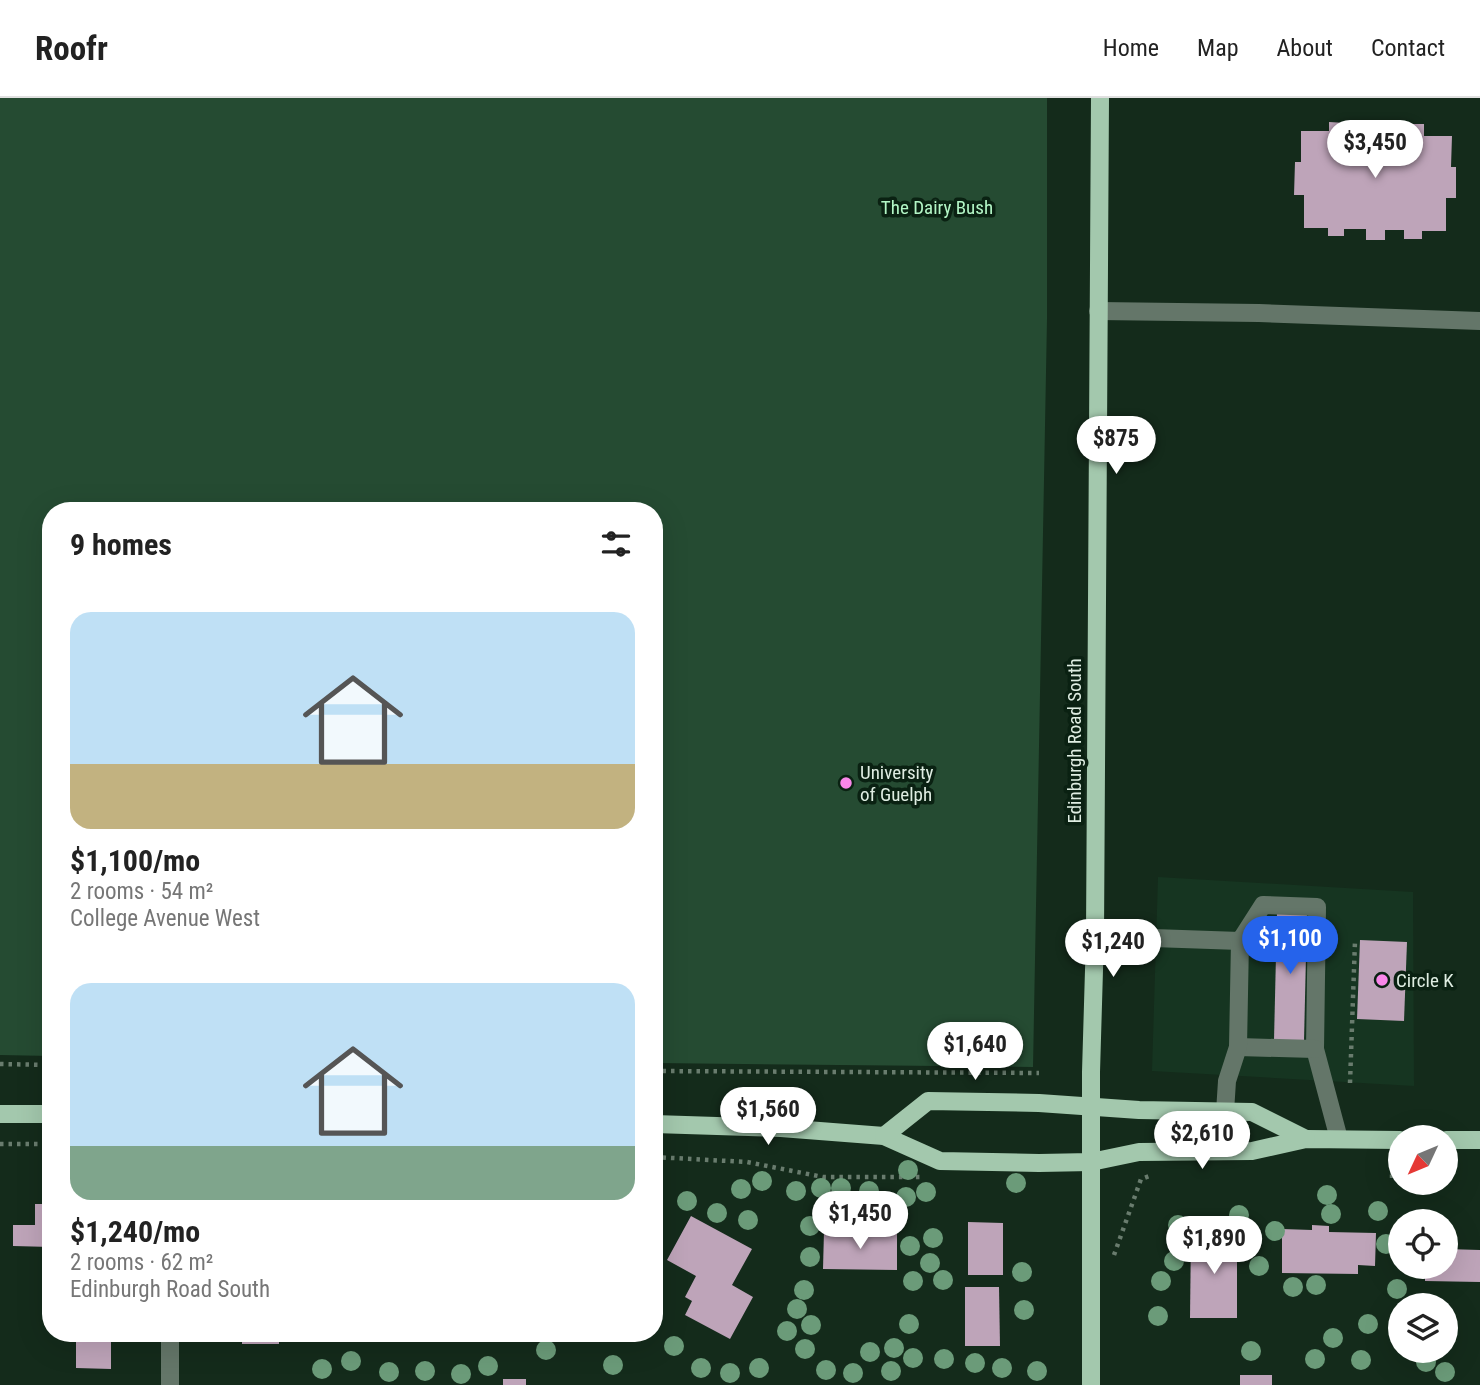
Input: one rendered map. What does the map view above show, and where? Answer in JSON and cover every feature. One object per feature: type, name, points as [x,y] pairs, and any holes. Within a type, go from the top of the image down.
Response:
[{"type":"main road","name":"Edinburgh Road South","points":[[1091,1385],[1100,98]]},
{"type":"main road","points":[[884,1136],[928,1101],[1252,1112],[1306,1139]]},
{"type":"main road","points":[[0,1114],[42,1114]]},
{"type":"main road","points":[[663,1124],[781,1128],[884,1136],[940,1161],[1091,1162],[1139,1152],[1252,1151],[1306,1139],[1388,1140]]},
{"type":"main road","points":[[1458,1140],[1480,1140]]},
{"type":"street","points":[[1098,311],[1259,313],[1480,321]]},
{"type":"street","points":[[1225,1112],[1227,1081],[1238,1047],[1240,941],[1263,905],[1317,906],[1315,1049],[1339,1139]]},
{"type":"street","points":[[1095,936],[1240,941]]},
{"type":"street","points":[[1238,1047],[1315,1049]]},
{"type":"street","points":[[170,1342],[170,1385]]},
{"type":"path","points":[[1350,1083],[1355,941]]},
{"type":"path","points":[[0,1064],[42,1065]]},
{"type":"path","points":[[663,1071],[1039,1073]]},
{"type":"path","points":[[0,1144],[42,1144]]},
{"type":"path","points":[[663,1157],[747,1162],[822,1177],[931,1177]]},
{"type":"path","points":[[1111,1263],[1141,1179],[1159,1173]]},
{"type":"shaded area","points":[[1158,877],[1413,892],[1414,1086],[1152,1071]]},
{"type":"green space","name":"University of Guelph","points":[[0,98],[1047,98],[1047,319],[1033,1067],[663,1063],[663,502],[42,502],[42,1056],[0,1055]]},
{"type":"building","points":[[1329,122],[1347,123],[1347,133],[1365,134],[1365,123],[1387,123],[1387,132],[1407,132],[1407,124],[1424,124],[1424,136],[1452,136],[1451,167],[1456,167],[1456,198],[1446,198],[1446,231],[1422,231],[1422,239],[1404,239],[1404,230],[1385,230],[1385,240],[1366,240],[1366,229],[1344,229],[1344,236],[1328,236],[1328,228],[1304,228],[1304,195],[1294,195],[1295,162],[1301,162],[1301,131],[1329,131]]},
{"type":"building","points":[[1277,912],[1307,913],[1304,1041],[1274,1040]]},
{"type":"building","name":"Circle K","points":[[1360,940],[1407,942],[1404,1021],[1357,1019]]},
{"type":"building","points":[[35,1204],[42,1204],[42,1247],[13,1246],[13,1225],[35,1225]]},
{"type":"building","points":[[691,1216],[752,1249],[732,1285],[753,1297],[730,1339],[685,1315],[692,1301],[685,1297],[696,1276],[667,1260]]},
{"type":"building","points":[[968,1222],[1003,1223],[1003,1275],[968,1275]]},
{"type":"building","points":[[1312,1225],[1329,1226],[1329,1232],[1376,1233],[1375,1266],[1358,1265],[1358,1274],[1282,1273],[1282,1229],[1312,1230]]},
{"type":"building","points":[[824,1231],[897,1232],[897,1270],[823,1269]]},
{"type":"building","points":[[1191,1233],[1237,1233],[1237,1318],[1190,1318]]},
{"type":"building","points":[[1458,1249],[1480,1250],[1480,1282],[1425,1281],[1458,1279]]},
{"type":"building","points":[[965,1287],[999,1287],[1000,1346],[965,1346]]},
{"type":"building","points":[[76,1342],[111,1342],[111,1369],[76,1368]]},
{"type":"building","points":[[242,1342],[279,1342],[279,1344]]},
{"type":"building","points":[[1240,1375],[1272,1375],[1272,1385],[1240,1385]]},
{"type":"building","points":[[503,1379],[526,1379],[526,1385],[503,1385]]},
{"type":"place","name":"University of Guelph","points":[[846,783]]},
{"type":"place","name":"Circle K","points":[[1382,980]]},
{"type":"park label","name":"The Dairy Bush","points":[[937,207]]}]
